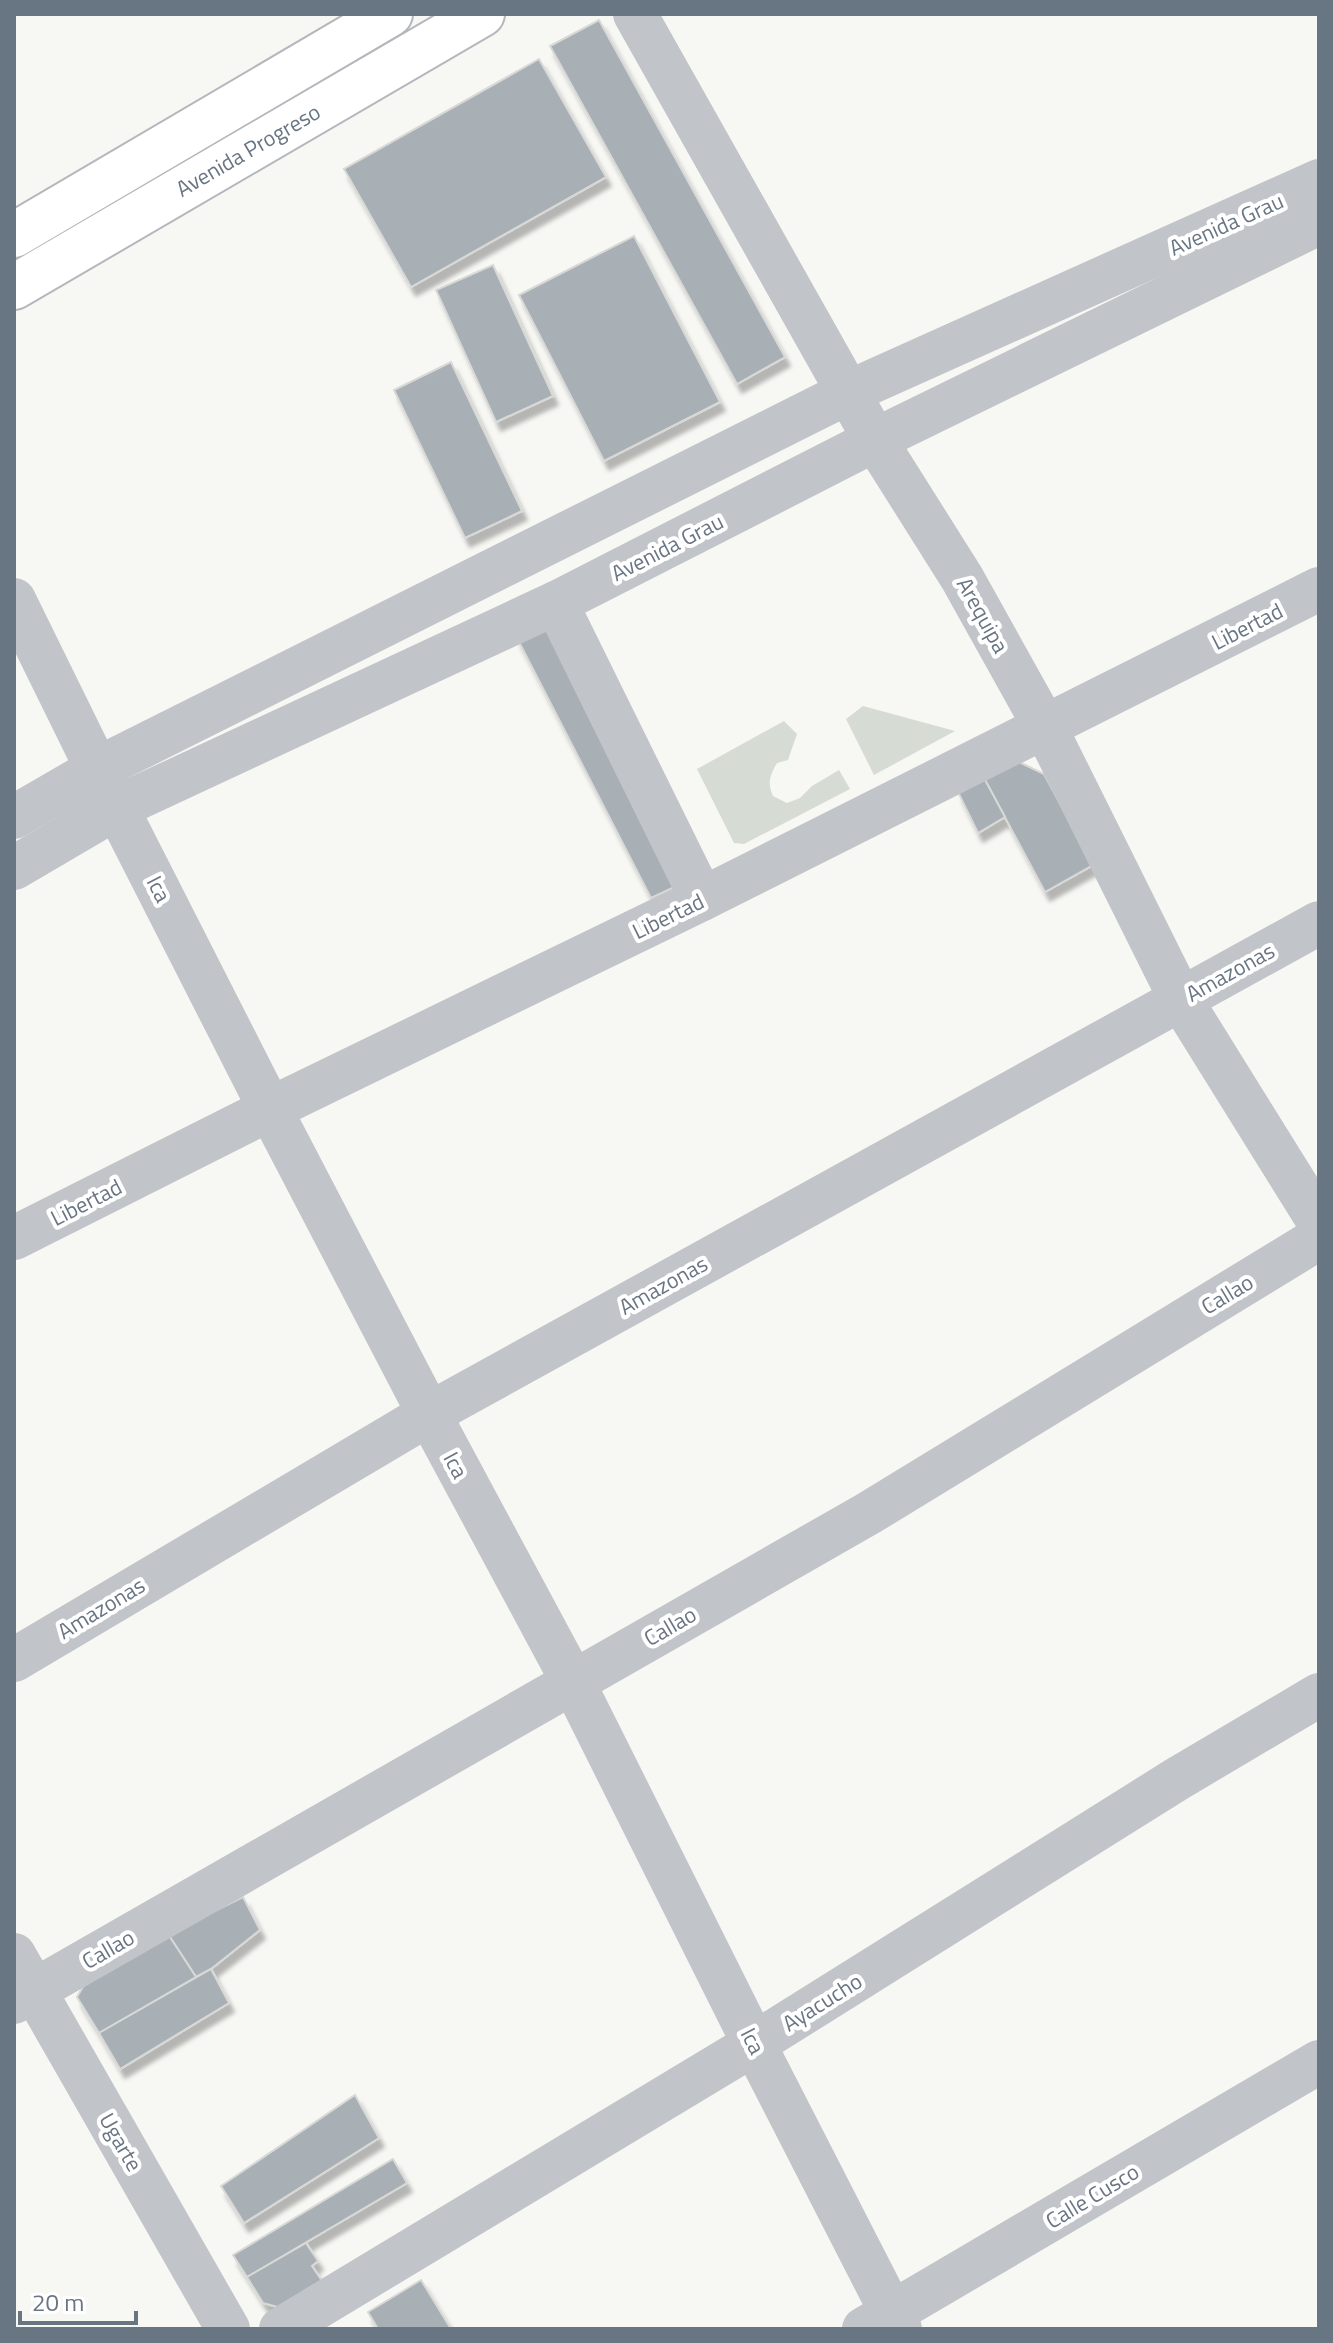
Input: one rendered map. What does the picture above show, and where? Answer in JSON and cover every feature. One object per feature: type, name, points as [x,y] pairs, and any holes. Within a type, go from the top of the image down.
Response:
[{"type":"main road","name":"Avenida Progreso","points":[[14,235],[390,14]]},
{"type":"main road","name":"Avenida Progreso","points":[[14,287],[482,14]]},
{"type":"street","name":"Arequipa","points":[[635,14],[875,440],[962,578],[1045,727],[1181,1000],[1319,1222]]},
{"type":"street","name":"Avenida Grau","points":[[14,817],[97,769],[849,392],[1319,181]]},
{"type":"street","name":"Avenida Grau","points":[[14,868],[118,807],[556,603],[875,440],[1319,223]]},
{"type":"street","name":"Libertad","points":[[14,1238],[270,1109],[702,899],[1319,589]]},
{"type":"street","name":"Ica","points":[[14,600],[270,1109],[573,1682],[754,2044],[886,2324]]},
{"type":"street","points":[[556,603],[702,899]]},
{"type":"street","name":"Amazonas","points":[[14,1660],[429,1414],[1319,923]]},
{"type":"street","name":"Callao","points":[[21,1983],[573,1682],[869,1513],[1319,1238]]},
{"type":"street","name":"Ayacucho","points":[[281,2329],[754,2044],[1177,1779],[1319,1695]]},
{"type":"street","name":"Ugarte","points":[[21,1983],[228,2329]]},
{"type":"street","name":"Calle Cusco","points":[[886,2324],[1319,2062]]},
{"type":"shaded area","points":[[863,706],[955,731],[874,775],[846,719]]},
{"type":"shaded area","points":[[784,721],[797,734],[788,760],[777,763],[773,771],[770,783],[773,796],[787,803],[800,798],[812,786],[839,770],[850,789],[744,844],[734,843],[697,769]]},
{"type":"building","points":[[599,20],[785,357],[737,384],[550,46]]},
{"type":"building","points":[[539,59],[606,177],[411,287],[344,169]]},
{"type":"building","points":[[634,236],[720,402],[604,461],[519,295]]},
{"type":"building","points":[[493,265],[553,396],[496,422],[436,290]]},
{"type":"building","points":[[451,362],[522,511],[465,538],[394,390]]},
{"type":"building","points":[[537,625],[561,638],[683,883],[651,898],[516,636]]},
{"type":"building","points":[[1017,761],[1044,774],[1093,865],[1045,892],[984,778]]},
{"type":"building","points":[[984,778],[1005,817],[978,833],[958,792]]},
{"type":"building","points":[[243,1897],[260,1930],[211,1969],[196,1977],[168,1934]]},
{"type":"building","points":[[168,1934],[196,1977],[99,2033],[77,1997],[84,1985]]},
{"type":"building","points":[[211,1969],[229,2003],[120,2069],[99,2033]]},
{"type":"building","points":[[355,2095],[379,2138],[244,2223],[221,2186]]},
{"type":"building","points":[[393,2159],[407,2183],[247,2277],[233,2255]]},
{"type":"building","points":[[306,2243],[318,2261],[312,2266],[328,2290],[292,2311],[263,2303],[247,2277]]},
{"type":"building","points":[[421,2280],[451,2329],[378,2329],[368,2312]]}]
